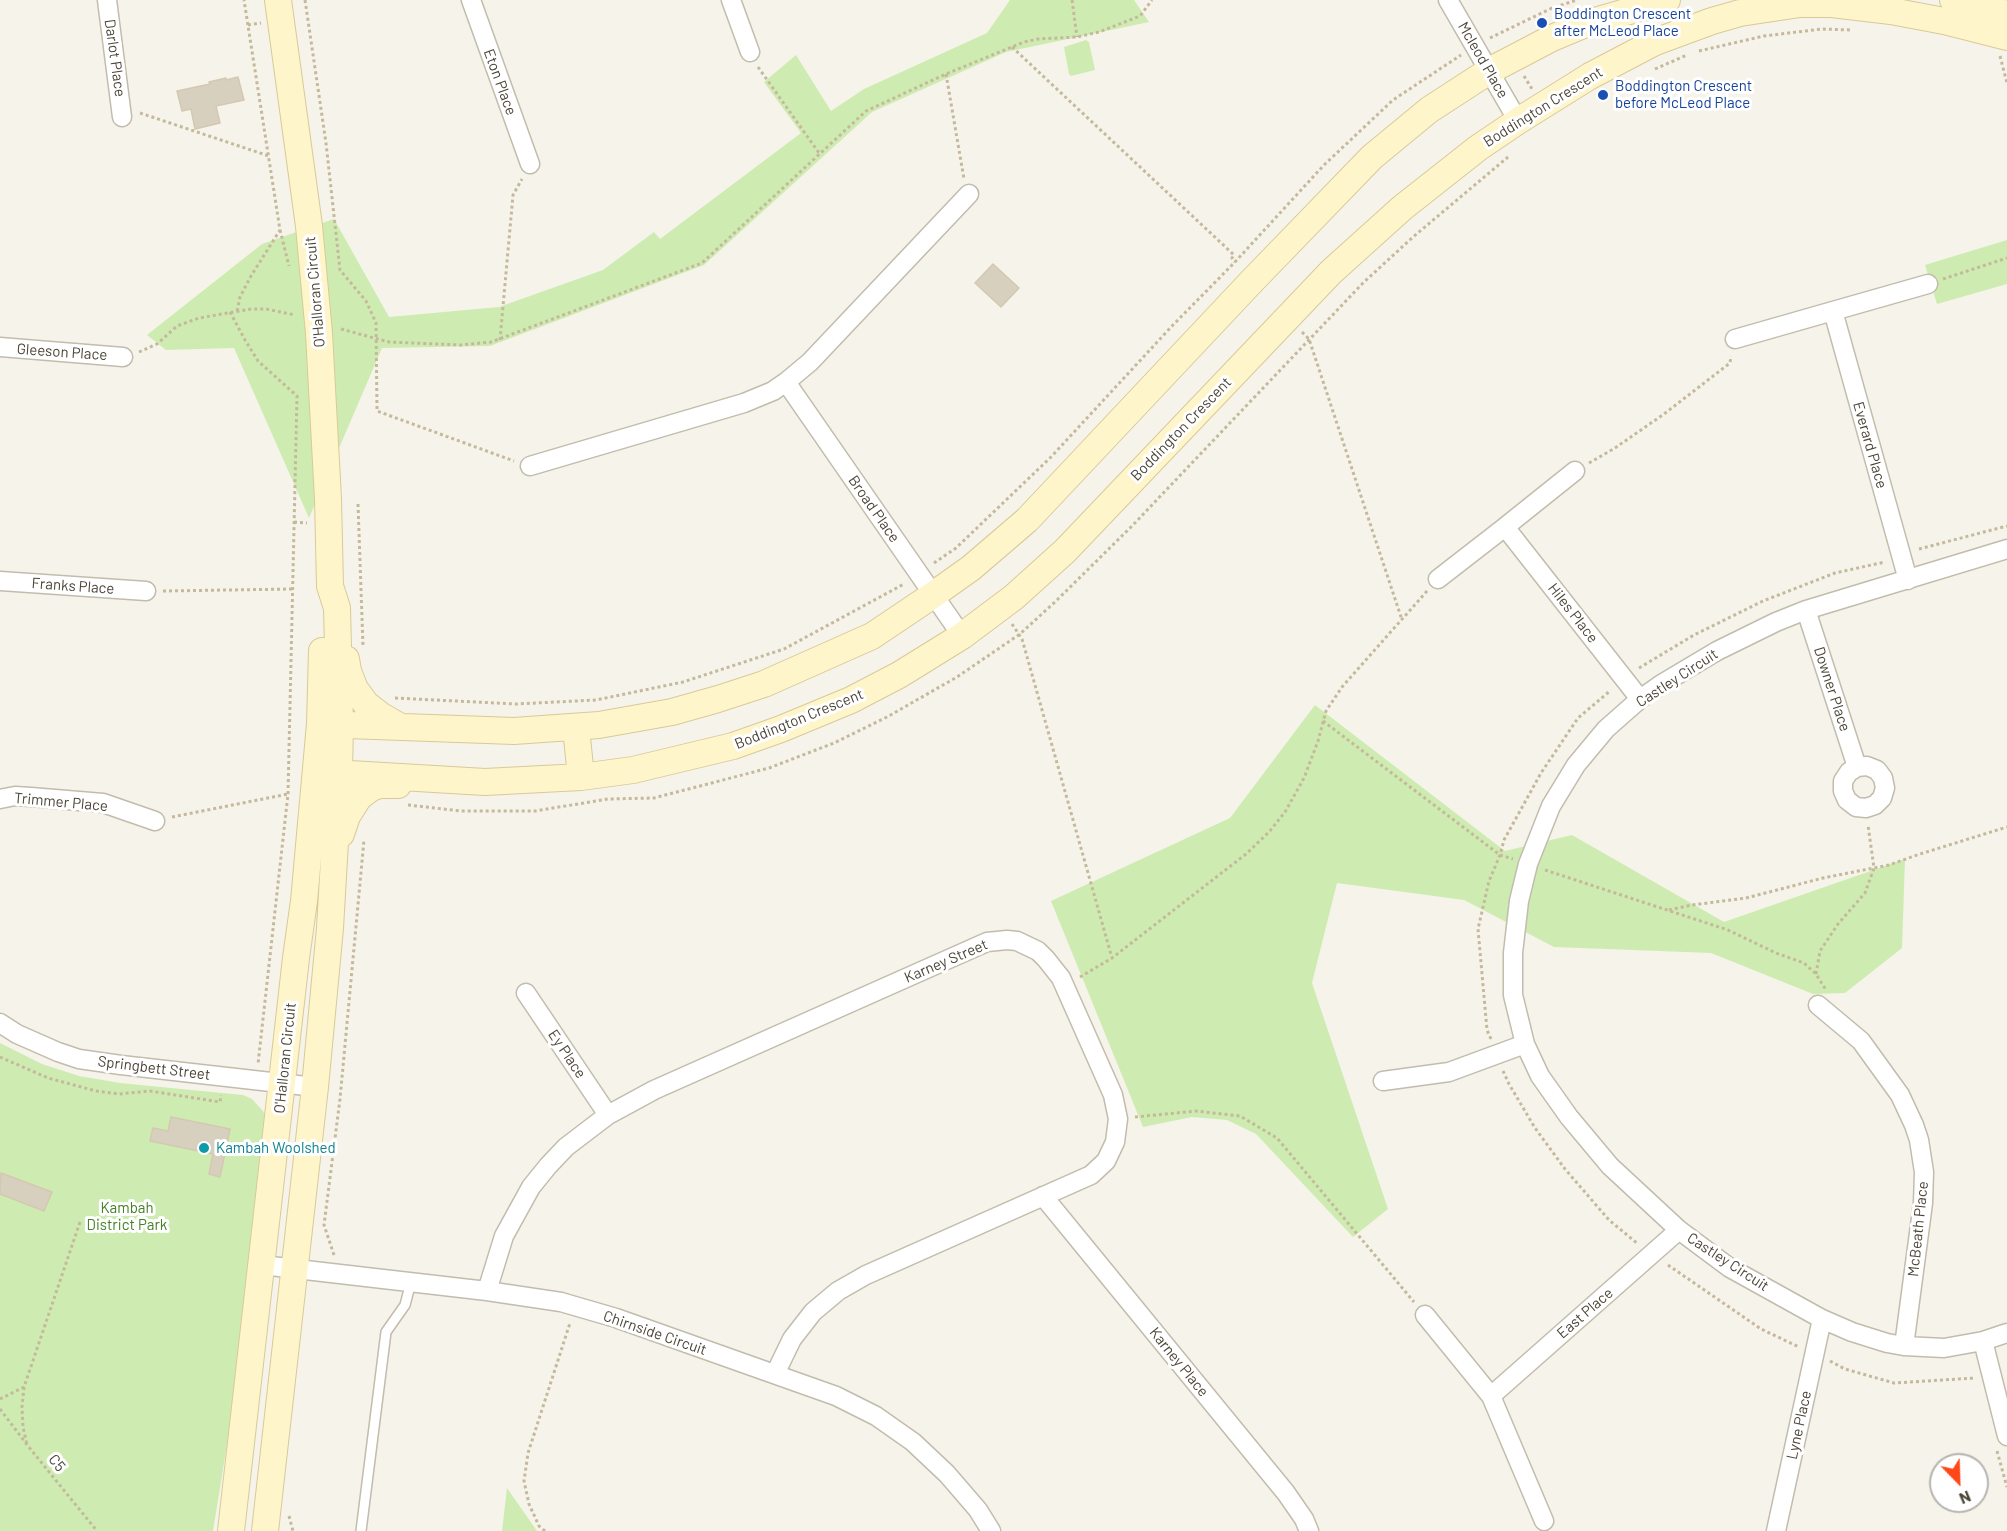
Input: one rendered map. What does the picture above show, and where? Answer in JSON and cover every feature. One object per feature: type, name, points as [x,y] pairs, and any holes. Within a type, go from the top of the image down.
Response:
[{"type":"street","name":"Darlot Place","points":[[107,0],[122,112]]},
{"type":"street","name":"O'Halloran Circuit","points":[[264,1531],[315,1087],[335,851],[328,772],[330,724],[323,603],[334,597],[327,477],[309,226],[278,0]]},
{"type":"street","name":"Eton Place","points":[[471,0],[530,164]]},
{"type":"street","points":[[731,0],[750,52]]},
{"type":"street","name":"Mcleod Place","points":[[1448,0],[1518,120]]},
{"type":"street","points":[[330,724],[513,731],[590,718],[672,712],[764,684],[872,636],[926,585],[970,568],[1027,520],[1372,157],[1429,110],[1514,56],[1588,23],[1667,0]]},
{"type":"street","name":"Boddington Crescent","points":[[328,772],[485,782],[633,770],[733,746],[782,729],[861,695],[899,675],[962,636],[1014,597],[1065,551],[1331,272],[1402,208],[1478,148],[1518,120],[1590,76],[1655,42],[1712,21],[1740,13],[1800,3],[1832,4],[1891,11],[1982,14]]},
{"type":"street","points":[[530,466],[744,403],[773,391],[810,363],[969,194]]},
{"type":"street","points":[[1735,339],[1928,284]]},
{"type":"street","name":"Everard Place","points":[[1833,311],[1908,580]]},
{"type":"street","name":"Gleeson Place","points":[[0,347],[123,357]]},
{"type":"street","name":"Broad Place","points":[[786,382],[962,636]]},
{"type":"street","points":[[1438,579],[1575,471]]},
{"type":"street","name":"Hiles Place","points":[[1505,526],[1641,699]]},
{"type":"street","name":"Castley Circuit","points":[[2007,549],[1806,610],[1717,651],[1641,699],[1606,729],[1576,765],[1551,806],[1528,864],[1519,901],[1513,953],[1513,995],[1525,1044],[1540,1076],[1569,1117],[1610,1166],[1678,1230],[1730,1268],[1822,1319],[1852,1332],[1887,1343],[1944,1348],[1983,1341],[2007,1332]]},
{"type":"street","name":"Franks Place","points":[[0,580],[146,591]]},
{"type":"street","points":[[334,597],[348,671],[355,689],[366,704],[399,726]]},
{"type":"street","name":"Downer Place","points":[[1806,610],[1857,767]]},
{"type":"street","points":[[590,718],[593,775]]},
{"type":"street","points":[[1867,766],[1877,770],[1883,778],[1885,788],[1882,798],[1875,805],[1866,808],[1856,807],[1847,800],[1843,791],[1843,781],[1849,772],[1857,767],[1867,766]]},
{"type":"street","name":"O'Halloran Circuit","points":[[231,1531],[304,901],[328,772]]},
{"type":"street","points":[[335,851],[346,816],[359,797],[371,788],[438,779]]},
{"type":"street","name":"Trimmer Place","points":[[0,799],[23,796],[103,803],[155,821]]},
{"type":"street","name":"Karney Street","points":[[486,1291],[504,1236],[531,1187],[566,1147],[608,1115],[654,1090],[987,942],[1007,939],[1038,951],[1061,978],[1113,1095],[1118,1119],[1115,1142],[1106,1161],[1091,1175],[866,1275],[838,1291],[813,1312],[792,1339],[775,1374]]},
{"type":"street","name":"Ey Place","points":[[526,993],[608,1115]]},
{"type":"street","name":"McBeath Place","points":[[1818,1005],[1862,1041],[1900,1095],[1919,1140],[1924,1172],[1923,1203],[1904,1346]]},
{"type":"street","name":"Springbett Street","points":[[0,1023],[17,1034],[79,1059],[315,1087]]},
{"type":"street","points":[[1383,1082],[1449,1072],[1525,1044]]},
{"type":"street","name":"Karney Place","points":[[1043,1196],[1286,1493],[1304,1519],[1309,1531]]},
{"type":"street","name":"East Place","points":[[1491,1396],[1678,1230]]},
{"type":"street","name":"Chirnside Circuit","points":[[262,1265],[561,1302],[627,1322],[836,1396],[876,1416],[913,1442],[947,1474],[978,1510],[991,1531]]},
{"type":"street","points":[[1425,1315],[1491,1396],[1544,1521]]},
{"type":"street","name":"Lyne Place","points":[[1776,1531],[1822,1319]]},
{"type":"street","points":[[1983,1341],[2007,1436]]},
{"type":"lane","points":[[361,1531],[386,1332],[405,1305],[411,1282]]},
{"type":"path","points":[[237,311],[240,297],[250,276],[280,230],[244,0]]},
{"type":"path","points":[[305,0],[326,143],[340,270],[374,314],[377,339],[377,411],[530,466]]},
{"type":"path","points":[[1072,0],[1077,37]]},
{"type":"path","points":[[123,357],[146,351],[177,326],[199,318],[237,311],[266,309],[389,342],[461,345],[500,340],[702,263],[866,111],[1012,47],[1038,39],[1077,37],[1099,32],[1140,16],[1152,0]]},
{"type":"path","points":[[1698,51],[1764,36],[1822,29],[1854,30]]},
{"type":"path","points":[[389,695],[396,698],[516,704],[590,718],[683,682],[784,649],[890,593],[926,585],[956,548],[1051,457],[1235,262],[1234,255],[1012,47]]},
{"type":"path","points":[[750,52],[760,70],[819,153]]},
{"type":"path","points":[[2007,57],[1999,54],[2007,83]]},
{"type":"path","points":[[1647,72],[1688,55]]},
{"type":"path","points":[[946,74],[961,172],[969,194]]},
{"type":"path","points":[[122,112],[269,156]]},
{"type":"path","points":[[399,804],[460,811],[535,811],[608,799],[654,798],[769,768],[834,743],[887,717],[957,677],[1020,634],[1132,526],[1363,283],[1404,244],[1508,156]]},
{"type":"path","points":[[500,340],[513,195],[530,164]]},
{"type":"path","points":[[1928,284],[2007,258]]},
{"type":"path","points":[[230,312],[258,361],[297,396],[288,794],[257,1081]]},
{"type":"path","points":[[1309,339],[1402,620]]},
{"type":"path","points":[[1575,471],[1615,448],[1730,363],[1735,339]]},
{"type":"path","points":[[294,522],[308,523],[308,531]]},
{"type":"path","points":[[1065,986],[1112,957],[1246,854],[1269,832],[1285,812],[1304,778],[1326,711],[1342,687],[1438,579]]},
{"type":"path","points":[[146,591],[293,589]]},
{"type":"path","points":[[1020,634],[1112,957]]},
{"type":"path","points":[[1323,721],[1500,855],[1728,930],[1776,953],[1804,963],[1827,988],[1824,1000],[1818,1005]]},
{"type":"path","points":[[593,775],[608,799]]},
{"type":"path","points":[[155,821],[288,794]]},
{"type":"path","points":[[1816,974],[1820,951],[1838,924],[1865,893],[1874,868],[1866,808]]},
{"type":"path","points":[[1666,910],[1746,898],[1823,878],[1889,865],[2007,827]]},
{"type":"path","points":[[336,1260],[324,1225],[340,1099],[364,832]]},
{"type":"path","points":[[0,1057],[72,1086],[119,1094],[150,1091],[220,1102],[222,1077]]},
{"type":"path","points":[[1118,1119],[1196,1111],[1240,1116],[1277,1138],[1425,1315]]},
{"type":"path","points":[[28,1446],[23,1427],[24,1387],[80,1222]]},
{"type":"path","points":[[545,1531],[539,1526],[524,1481],[528,1453],[575,1306]]},
{"type":"path","points":[[0,1398],[24,1387]]},
{"type":"path","name":"C5","points":[[0,1409],[97,1531]]},
{"type":"green space","points":[[1010,0],[1134,0],[1149,22],[1006,52],[872,112],[704,265],[490,346],[382,348],[309,518],[234,348],[166,350],[147,335],[262,244],[334,219],[389,317],[499,307],[603,270],[654,232],[660,239],[801,133],[764,82],[796,55],[831,111],[864,89],[987,33]]},
{"type":"green space","points":[[1086,40],[1089,42],[1095,70],[1071,76],[1064,47]]},
{"type":"green space","points":[[2007,240],[2007,284],[1937,304],[1925,265]]},
{"type":"green space","points":[[1315,705],[1505,851],[1572,835],[1724,922],[1905,859],[1902,948],[1845,993],[1813,994],[1711,953],[1554,947],[1464,900],[1337,883],[1312,983],[1388,1209],[1353,1237],[1256,1134],[1227,1120],[1192,1117],[1143,1127],[1051,901],[1230,818]]},
{"type":"green space","name":"Kambah District Park","points":[[0,1043],[42,1064],[79,1076],[120,1083],[243,1095],[252,1099],[266,1117],[238,1377],[213,1531],[0,1531]]},
{"type":"green space","points":[[507,1488],[537,1531],[502,1531]]},
{"type":"building","points":[[238,77],[244,100],[216,106],[220,123],[195,129],[191,109],[182,111],[177,91]]},
{"type":"building","points":[[993,264],[1019,288],[1001,307],[975,283]]},
{"type":"building","name":"Kambah Woolshed","points":[[171,1117],[230,1129],[220,1177],[209,1174],[213,1154],[150,1141],[153,1128],[168,1131]]},
{"type":"building","points":[[1,1173],[52,1192],[44,1211],[0,1194]]},
{"type":"place","name":"Boddington Crescent after McLeod Place","points":[[1542,23]]},
{"type":"place","name":"Boddington Crescent before McLeod Place","points":[[1603,95]]},
{"type":"place","name":"Kambah Woolshed","points":[[204,1148]]}]
